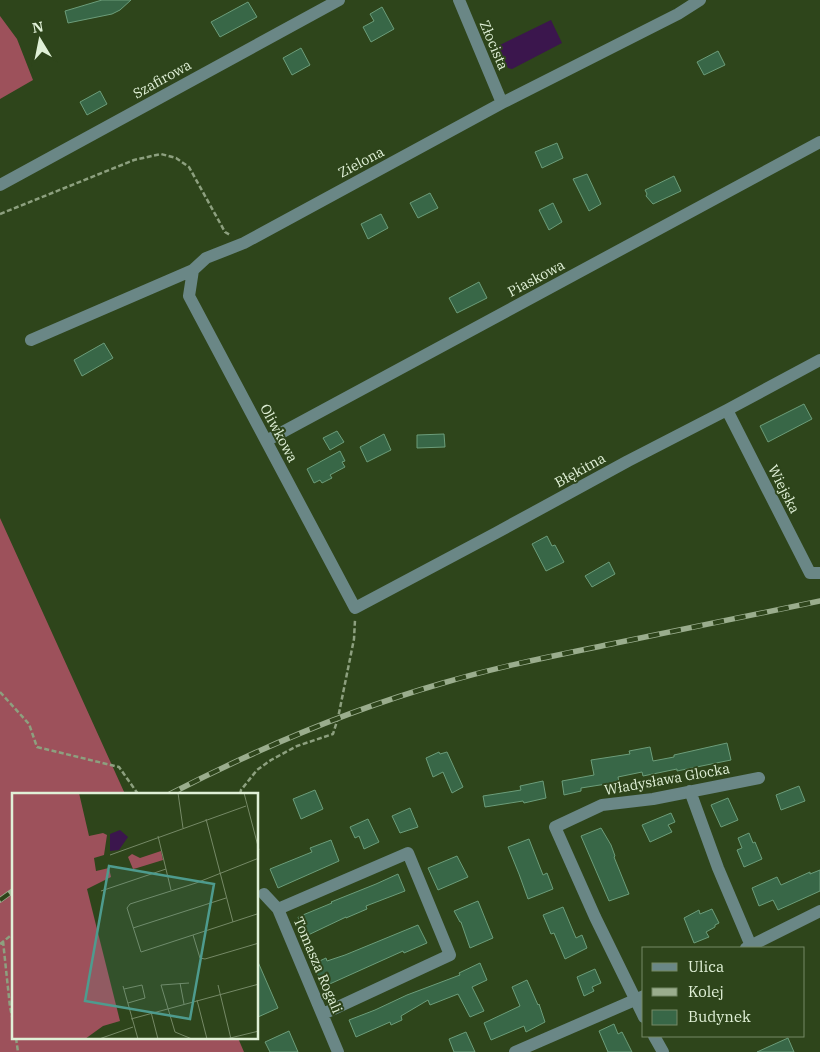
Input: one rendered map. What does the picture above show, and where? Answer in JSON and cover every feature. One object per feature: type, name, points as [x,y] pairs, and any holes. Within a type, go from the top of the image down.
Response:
[{"type":"street","name":"Szafirowa","points":[[0,185],[339,0]]},
{"type":"street","name":"Złocista","points":[[459,0],[502,103]]},
{"type":"street","name":"Zielona","points":[[32,340],[192,270],[206,258],[244,243],[502,103],[678,14],[700,0]]},
{"type":"street","name":"Piaskowa","points":[[266,441],[820,142]]},
{"type":"street","name":"Oliwkowa","points":[[192,270],[189,296],[355,608]]},
{"type":"street","name":"Błękitna","points":[[355,608],[820,360]]},
{"type":"street","name":"Wiejska","points":[[727,410],[810,573],[820,573]]},
{"type":"street","name":"Władysława Glocka","points":[[639,998],[595,917],[555,827],[602,805],[654,799],[760,778]]},
{"type":"street","points":[[690,791],[749,947],[820,911]]},
{"type":"street","points":[[278,908],[408,853],[450,955],[323,1014]]},
{"type":"street","name":"Tomasza Rogali","points":[[264,894],[278,908],[338,1052]]},
{"type":"street","points":[[515,1052],[639,998]]},
{"type":"street","points":[[655,1037],[663,1052]]},
{"type":"path","points":[[0,214],[134,160],[160,154],[176,158],[189,168],[225,232],[244,243]]},
{"type":"path","points":[[240,793],[257,770],[271,760],[297,746],[333,734],[354,640],[355,608]]},
{"type":"path","points":[[0,692],[30,724],[37,747],[119,767],[137,793]]},
{"type":"path","points":[[12,935],[1,943],[12,1016]]},
{"type":"shaded area","points":[[0,16],[17,39],[33,80],[0,99]]},
{"type":"shaded area","points":[[551,20],[562,43],[512,69],[508,68],[498,46]]},
{"type":"shaded area","points":[[0,518],[125,793],[12,793],[12,1040],[239,1040],[244,1052],[0,1052]]},
{"type":"building","points":[[102,0],[131,0],[120,10],[112,14],[68,23],[65,11]]},
{"type":"building","points":[[248,2],[257,17],[220,37],[211,22]]},
{"type":"building","points":[[382,7],[394,29],[371,42],[363,27],[374,21],[370,14]]},
{"type":"building","points":[[301,48],[310,65],[292,75],[283,58]]},
{"type":"building","points":[[718,51],[725,65],[704,75],[697,62]]},
{"type":"building","points":[[100,91],[107,104],[87,115],[80,102]]},
{"type":"building","points":[[557,143],[563,158],[542,168],[535,152]]},
{"type":"building","points":[[587,174],[601,204],[589,211],[573,179]]},
{"type":"building","points":[[674,176],[681,191],[653,204],[646,196],[645,190]]},
{"type":"building","points":[[430,193],[438,208],[418,218],[410,203]]},
{"type":"building","points":[[553,203],[562,222],[549,230],[539,210]]},
{"type":"building","points":[[381,214],[388,228],[368,239],[361,224]]},
{"type":"building","points":[[479,282],[487,298],[457,313],[449,298]]},
{"type":"building","points":[[104,343],[113,358],[82,376],[74,360]]},
{"type":"building","points":[[804,404],[812,419],[768,442],[760,426]]},
{"type":"building","points":[[337,431],[344,442],[330,450],[323,438]]},
{"type":"building","points":[[384,434],[391,450],[367,462],[360,447]]},
{"type":"building","points":[[444,434],[445,447],[417,448],[417,435]]},
{"type":"building","points":[[340,451],[345,461],[342,462],[345,467],[330,475],[332,478],[322,483],[320,480],[314,483],[307,469]]},
{"type":"building","points":[[547,536],[552,546],[555,545],[564,562],[546,571],[532,544]]},
{"type":"building","points":[[609,562],[615,574],[592,587],[585,576]]},
{"type":"building","points":[[727,743],[731,760],[677,771],[677,769],[643,776],[642,772],[618,777],[619,782],[581,788],[581,791],[564,795],[562,781],[594,775],[591,760],[630,754],[629,751],[650,747],[653,761]]},
{"type":"building","points":[[439,752],[440,754],[447,752],[463,787],[452,793],[443,772],[433,777],[426,758]]},
{"type":"building","points":[[543,781],[546,798],[524,803],[523,801],[485,807],[483,796],[521,790],[520,786]]},
{"type":"building","points":[[799,786],[805,801],[781,810],[776,795]]},
{"type":"building","points":[[315,790],[323,809],[301,819],[293,799]]},
{"type":"building","points":[[728,798],[738,820],[721,827],[711,805]]},
{"type":"building","points":[[410,808],[418,827],[400,833],[392,816]]},
{"type":"building","points":[[671,813],[675,822],[668,825],[672,832],[650,842],[642,825]]},
{"type":"building","points":[[368,819],[379,842],[364,849],[359,836],[355,838],[350,827]]},
{"type":"building","points":[[601,828],[611,845],[629,894],[609,901],[581,836]]},
{"type":"building","points":[[749,833],[762,859],[744,867],[737,850],[742,848],[738,838]]},
{"type":"building","points":[[529,839],[543,875],[547,873],[553,889],[528,899],[508,847]]},
{"type":"building","points":[[331,840],[339,861],[278,888],[270,869],[312,852],[310,848]]},
{"type":"building","points":[[457,856],[468,877],[438,890],[428,868]]},
{"type":"building","points":[[820,870],[820,891],[778,910],[773,900],[759,906],[752,888],[777,877],[781,885],[810,872],[810,874]]},
{"type":"building","points":[[398,874],[405,891],[366,906],[367,909],[306,936],[298,917]]},
{"type":"building","points":[[478,901],[493,938],[470,948],[461,922],[454,911]]},
{"type":"building","points":[[563,907],[576,938],[582,935],[587,948],[565,959],[554,933],[551,934],[543,915]]},
{"type":"building","points":[[712,909],[719,923],[706,932],[709,937],[694,943],[684,918],[699,910],[700,914]]},
{"type":"building","points":[[418,925],[427,943],[404,953],[403,951],[323,987],[313,964],[326,958],[327,961],[345,955]]},
{"type":"building","points":[[480,963],[487,980],[472,987],[484,1011],[470,1017],[458,994],[430,1005],[428,1000],[401,1016],[402,1020],[391,1025],[390,1022],[356,1037],[349,1020],[460,975],[459,973]]},
{"type":"building","points":[[259,964],[278,1008],[259,1017]]},
{"type":"building","points":[[595,969],[601,983],[592,987],[594,991],[584,996],[577,977]]},
{"type":"building","points":[[527,980],[539,1004],[545,1022],[526,1032],[524,1026],[491,1040],[484,1023],[520,1006],[512,987]]},
{"type":"building","points":[[614,1024],[618,1034],[622,1032],[632,1052],[608,1052],[599,1031]]},
{"type":"building","points":[[289,1031],[298,1052],[270,1052],[265,1042]]},
{"type":"building","points":[[466,1032],[475,1052],[454,1052],[449,1039]]},
{"type":"building","points":[[788,1038],[794,1052],[757,1052]]},
{"type":"railway","points":[[172,793],[236,761],[338,718],[443,683],[529,661],[820,601]]},
{"type":"railway","points":[[0,900],[12,891]]}]
